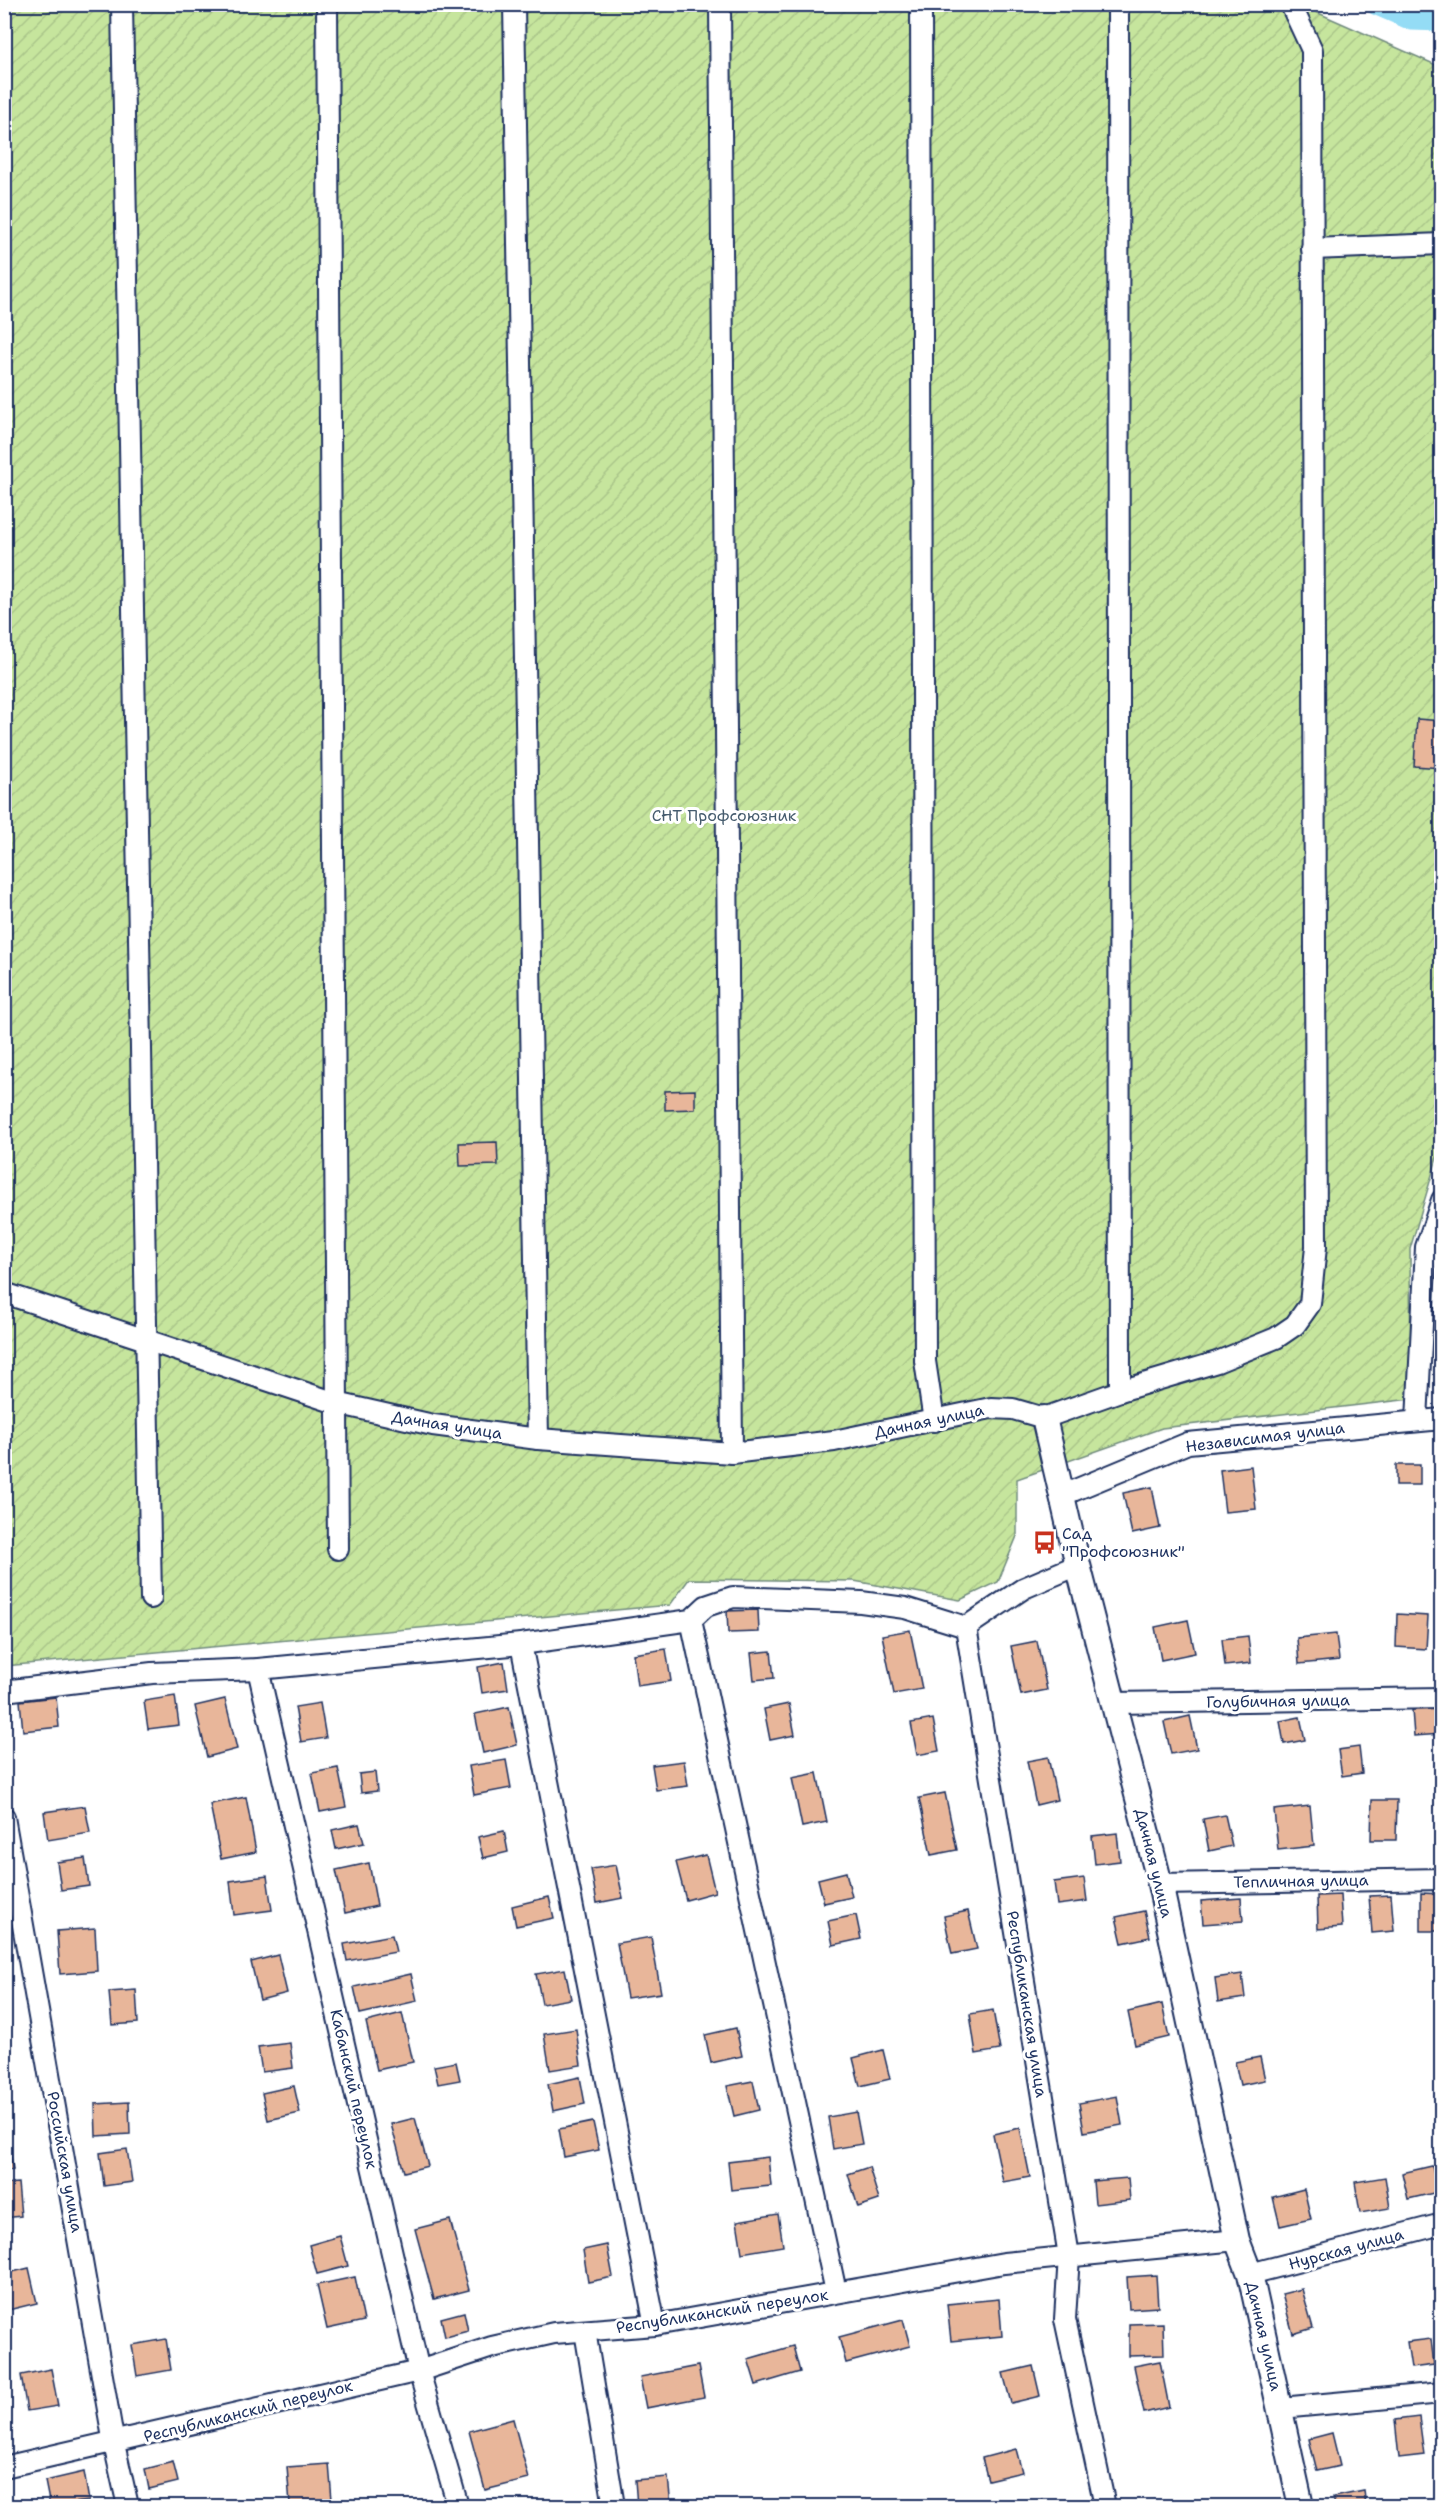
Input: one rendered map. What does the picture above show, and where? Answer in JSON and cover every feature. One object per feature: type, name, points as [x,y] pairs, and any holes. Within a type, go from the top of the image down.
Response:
[{"type":"street","points":[[122,4],[151,1598]]},
{"type":"street","points":[[327,4],[338,1549]]},
{"type":"street","points":[[514,4],[537,1439]]},
{"type":"street","points":[[720,4],[732,1453]]},
{"type":"street","points":[[921,4],[925,1349],[934,1421]]},
{"type":"street","points":[[1118,4],[1120,1391]]},
{"type":"street","points":[[1044,1418],[1120,1391],[1217,1362],[1276,1338],[1295,1325],[1310,1304],[1316,1246],[1312,50],[1290,5]]},
{"type":"street","points":[[1312,249],[1442,244]]},
{"type":"street","points":[[1417,1420],[1426,1247],[1442,1200]]},
{"type":"street","name":"Дачная улица","points":[[4,1293],[336,1403],[432,1425],[537,1439],[732,1453],[834,1441],[991,1408],[1013,1409],[1044,1418],[1078,1565],[1160,1884],[1237,2240],[1250,2274],[1301,2506]]},
{"type":"street","name":"Независимая улица","points":[[1062,1495],[1188,1443],[1442,1419]]},
{"type":"street","points":[[4,1691],[152,1673],[258,1669],[521,1644],[691,1620],[706,1606],[733,1597],[872,1604],[905,1608],[966,1627],[1024,1588],[1078,1565]]},
{"type":"street","points":[[691,1620],[836,2292]]},
{"type":"street","name":"Республиканская улица","points":[[966,1627],[1069,2256],[1065,2319],[1105,2506]]},
{"type":"street","points":[[521,1644],[655,2325]]},
{"type":"street","name":"Кабанский переулок","points":[[258,1669],[419,2371],[458,2506]]},
{"type":"street","name":"Голубичная улица","points":[[1114,1703],[1442,1698]]},
{"type":"street","name":"Российская улица","points":[[4,1817],[114,2444],[128,2506]]},
{"type":"street","name":"Тепличная улица","points":[[1160,1884],[1442,1879]]},
{"type":"street","name":"Нурская улица","points":[[1250,2274],[1442,2224]]},
{"type":"street","name":"Республиканский переулок","points":[[4,2467],[114,2444],[391,2375],[419,2371],[492,2347],[554,2333],[655,2325],[1004,2263],[1237,2240]]},
{"type":"street","points":[[585,2331],[614,2506]]},
{"type":"street","points":[[1281,2408],[1442,2393]]},
{"type":"green space","name":"СНТ Профсоюзник","points":[[1298,4],[1436,65],[1442,240],[1442,1141],[1410,1249],[1411,1399],[1162,1428],[1017,1479],[1017,1536],[998,1582],[960,1600],[854,1581],[689,1579],[670,1605],[5,1666],[5,5]]},
{"type":"building","points":[[1417,719],[1442,721],[1442,768],[1414,766]]},
{"type":"building","points":[[695,1090],[695,1109],[665,1110],[665,1091]]},
{"type":"building","points":[[497,1142],[498,1165],[460,1166],[459,1143]]},
{"type":"building","points":[[1396,1465],[1420,1465],[1420,1485],[1396,1485]]},
{"type":"building","points":[[1251,1466],[1256,1509],[1225,1512],[1220,1470]]},
{"type":"building","points":[[1152,1487],[1160,1528],[1132,1534],[1123,1493]]},
{"type":"building","points":[[758,1610],[759,1632],[728,1633],[727,1611]]},
{"type":"building","points":[[1397,1614],[1428,1616],[1426,1649],[1396,1647]]},
{"type":"building","points":[[1188,1620],[1195,1653],[1161,1660],[1155,1627]]},
{"type":"building","points":[[910,1630],[922,1689],[894,1694],[882,1635]]},
{"type":"building","points":[[1336,1634],[1339,1660],[1299,1664],[1297,1638]]},
{"type":"building","points":[[1248,1636],[1251,1663],[1225,1666],[1222,1639]]},
{"type":"building","points":[[1037,1641],[1047,1690],[1021,1695],[1011,1646]]},
{"type":"building","points":[[666,1649],[671,1681],[637,1686],[633,1654]]},
{"type":"building","points":[[771,1651],[774,1678],[754,1680],[751,1653]]},
{"type":"building","points":[[504,1662],[508,1689],[482,1693],[478,1667]]},
{"type":"building","points":[[175,1696],[179,1725],[148,1729],[144,1701]]},
{"type":"building","points":[[56,1697],[59,1727],[23,1731],[20,1701]]},
{"type":"building","points":[[225,1699],[237,1749],[207,1757],[195,1706]]},
{"type":"building","points":[[320,1703],[326,1738],[301,1742],[295,1707]]},
{"type":"building","points":[[789,1704],[795,1735],[770,1740],[764,1709]]},
{"type":"building","points":[[509,1707],[517,1745],[483,1753],[475,1714]]},
{"type":"building","points":[[1442,1709],[1442,1734],[1414,1736],[1412,1710]]},
{"type":"building","points":[[1190,1716],[1197,1749],[1171,1754],[1164,1722]]},
{"type":"building","points":[[1300,1717],[1305,1740],[1284,1744],[1280,1721]]},
{"type":"building","points":[[933,1719],[939,1751],[917,1755],[911,1723]]},
{"type":"building","points":[[1359,1747],[1362,1773],[1342,1776],[1338,1750]]},
{"type":"building","points":[[1048,1757],[1057,1800],[1036,1805],[1027,1761]]},
{"type":"building","points":[[506,1760],[511,1788],[474,1795],[469,1766]]},
{"type":"building","points":[[684,1761],[688,1786],[656,1790],[652,1765]]},
{"type":"building","points":[[338,1768],[346,1807],[320,1812],[312,1773]]},
{"type":"building","points":[[375,1772],[377,1791],[361,1793],[359,1774]]},
{"type":"building","points":[[817,1773],[827,1822],[802,1827],[792,1778]]},
{"type":"building","points":[[945,1793],[957,1850],[931,1855],[919,1798]]},
{"type":"building","points":[[246,1797],[256,1852],[221,1859],[210,1804]]},
{"type":"building","points":[[1372,1800],[1397,1800],[1396,1840],[1371,1840]]},
{"type":"building","points":[[1438,1801],[1442,1801],[1442,1838],[1441,1838]]},
{"type":"building","points":[[85,1806],[90,1833],[48,1840],[44,1812]]},
{"type":"building","points":[[1310,1806],[1314,1846],[1278,1850],[1274,1810]]},
{"type":"building","points":[[1225,1815],[1232,1846],[1209,1851],[1203,1819]]},
{"type":"building","points":[[359,1824],[364,1843],[336,1849],[332,1830]]},
{"type":"building","points":[[504,1831],[508,1852],[483,1858],[478,1837]]},
{"type":"building","points":[[1117,1833],[1120,1861],[1095,1864],[1092,1836]]},
{"type":"building","points":[[706,1855],[715,1892],[686,1900],[676,1862]]},
{"type":"building","points":[[85,1858],[89,1886],[61,1890],[57,1862]]},
{"type":"building","points":[[369,1863],[377,1906],[345,1913],[336,1870]]},
{"type":"building","points":[[616,1865],[623,1898],[597,1903],[591,1869]]},
{"type":"building","points":[[846,1872],[852,1897],[824,1903],[818,1879]]},
{"type":"building","points":[[267,1876],[272,1910],[234,1915],[230,1881]]},
{"type":"building","points":[[1084,1878],[1087,1901],[1057,1905],[1054,1882]]},
{"type":"building","points":[[1421,1893],[1442,1894],[1442,1931],[1421,1931]]},
{"type":"building","points":[[1340,1895],[1342,1927],[1318,1929],[1317,1896]]},
{"type":"building","points":[[1391,1895],[1394,1931],[1372,1933],[1369,1896]]},
{"type":"building","points":[[549,1897],[554,1918],[516,1926],[512,1906]]},
{"type":"building","points":[[1241,1898],[1243,1921],[1203,1924],[1201,1901]]},
{"type":"building","points":[[968,1911],[977,1949],[952,1954],[944,1916]]},
{"type":"building","points":[[1144,1911],[1150,1937],[1122,1943],[1116,1917]]},
{"type":"building","points":[[856,1915],[861,1939],[833,1945],[828,1921]]},
{"type":"building","points":[[95,1928],[97,1971],[60,1974],[57,1931]]},
{"type":"building","points":[[392,1935],[396,1952],[347,1961],[344,1944]]},
{"type":"building","points":[[651,1937],[661,1993],[627,1998],[617,1943]]},
{"type":"building","points":[[278,1955],[287,1993],[260,2000],[251,1962]]},
{"type":"building","points":[[565,1969],[571,1999],[542,2004],[536,1974]]},
{"type":"building","points":[[411,1974],[417,2001],[360,2014],[354,1987]]},
{"type":"building","points":[[1242,1974],[1245,1998],[1218,2002],[1215,1978]]},
{"type":"building","points":[[136,1990],[138,2023],[112,2025],[109,1992]]},
{"type":"building","points":[[1162,2004],[1169,2037],[1135,2045],[1128,2012]]},
{"type":"building","points":[[993,2010],[1000,2050],[976,2054],[970,2014]]},
{"type":"building","points":[[402,2013],[413,2062],[377,2070],[366,2022]]},
{"type":"building","points":[[736,2028],[742,2056],[711,2063],[705,2035]]},
{"type":"building","points":[[576,2029],[581,2065],[550,2070],[544,2034]]},
{"type":"building","points":[[290,2043],[293,2068],[262,2072],[258,2047]]},
{"type":"building","points":[[883,2050],[890,2079],[860,2086],[853,2058]]},
{"type":"building","points":[[1260,2057],[1265,2080],[1240,2085],[1235,2062]]},
{"type":"building","points":[[456,2062],[460,2080],[438,2084],[434,2066]]},
{"type":"building","points":[[580,2077],[585,2104],[553,2111],[548,2084]]},
{"type":"building","points":[[753,2081],[759,2110],[734,2116],[727,2086]]},
{"type":"building","points":[[294,2086],[300,2113],[268,2120],[262,2093]]},
{"type":"building","points":[[1117,2096],[1122,2125],[1084,2132],[1079,2103]]},
{"type":"building","points":[[129,2102],[130,2134],[96,2136],[95,2104]]},
{"type":"building","points":[[856,2112],[862,2144],[833,2149],[828,2117]]},
{"type":"building","points":[[415,2118],[428,2166],[404,2172],[391,2124]]},
{"type":"building","points":[[593,2122],[599,2150],[564,2157],[559,2129]]},
{"type":"building","points":[[1020,2128],[1030,2177],[1003,2182],[993,2134]]},
{"type":"building","points":[[8,2134],[13,2170],[4,2171],[4,2135]]},
{"type":"building","points":[[127,2149],[132,2182],[104,2186],[100,2153]]},
{"type":"building","points":[[768,2157],[771,2186],[731,2190],[728,2162]]},
{"type":"building","points":[[1432,2166],[1438,2192],[1408,2199],[1402,2173]]},
{"type":"building","points":[[869,2167],[879,2200],[858,2207],[848,2174]]},
{"type":"building","points":[[1385,2177],[1390,2208],[1360,2213],[1355,2182]]},
{"type":"building","points":[[1128,2178],[1130,2200],[1095,2204],[1093,2181]]},
{"type":"building","points":[[18,2183],[21,2216],[4,2218],[4,2184]]},
{"type":"building","points":[[1304,2189],[1311,2219],[1280,2226],[1273,2197]]},
{"type":"building","points":[[778,2214],[783,2246],[742,2253],[737,2221]]},
{"type":"building","points":[[450,2220],[469,2290],[434,2299],[415,2229]]},
{"type":"building","points":[[340,2236],[348,2266],[317,2274],[309,2245]]},
{"type":"building","points":[[607,2245],[613,2277],[588,2282],[583,2250]]},
{"type":"building","points":[[29,2268],[37,2303],[4,2311],[4,2274]]},
{"type":"building","points":[[1156,2275],[1158,2307],[1129,2309],[1127,2277]]},
{"type":"building","points":[[355,2277],[364,2321],[327,2329],[317,2285]]},
{"type":"building","points":[[1302,2289],[1313,2328],[1293,2334],[1282,2294]]},
{"type":"building","points":[[999,2299],[1002,2336],[951,2341],[947,2304]]},
{"type":"building","points":[[464,2312],[468,2331],[445,2337],[441,2318]]},
{"type":"building","points":[[903,2320],[910,2346],[846,2363],[839,2337]]},
{"type":"building","points":[[1163,2323],[1164,2355],[1129,2356],[1129,2324]]},
{"type":"building","points":[[166,2339],[171,2370],[137,2376],[132,2345]]},
{"type":"building","points":[[1431,2339],[1434,2365],[1411,2368],[1407,2342]]},
{"type":"building","points":[[793,2346],[800,2372],[756,2385],[748,2359]]},
{"type":"building","points":[[1160,2361],[1169,2407],[1144,2413],[1134,2366]]},
{"type":"building","points":[[698,2366],[704,2397],[646,2408],[640,2377]]},
{"type":"building","points":[[1033,2366],[1040,2396],[1011,2403],[1003,2373]]},
{"type":"building","points":[[51,2369],[58,2406],[27,2411],[21,2375]]},
{"type":"building","points":[[1419,2417],[1424,2455],[1399,2458],[1395,2420]]},
{"type":"building","points":[[513,2419],[529,2479],[485,2490],[469,2431]]},
{"type":"building","points":[[1332,2433],[1340,2466],[1317,2471],[1309,2439]]},
{"type":"building","points":[[1016,2449],[1022,2472],[988,2480],[982,2458]]},
{"type":"building","points":[[173,2462],[178,2482],[149,2489],[145,2469]]},
{"type":"building","points":[[329,2464],[332,2500],[290,2504],[287,2467]]},
{"type":"building","points":[[84,2472],[89,2501],[50,2506],[45,2481]]},
{"type":"building","points":[[668,2477],[671,2506],[637,2506],[635,2480]]},
{"type":"building","points":[[1364,2491],[1366,2506],[1335,2506],[1333,2497]]},
{"type":"building","points":[[1042,2500],[1044,2506],[1013,2506],[1013,2505]]},
{"type":"waterway","points":[[1375,4],[1412,20],[1442,21]]},
{"type":"place","name":"Сад \"Профсоюзник\"","points":[[1044,1542]]}]
